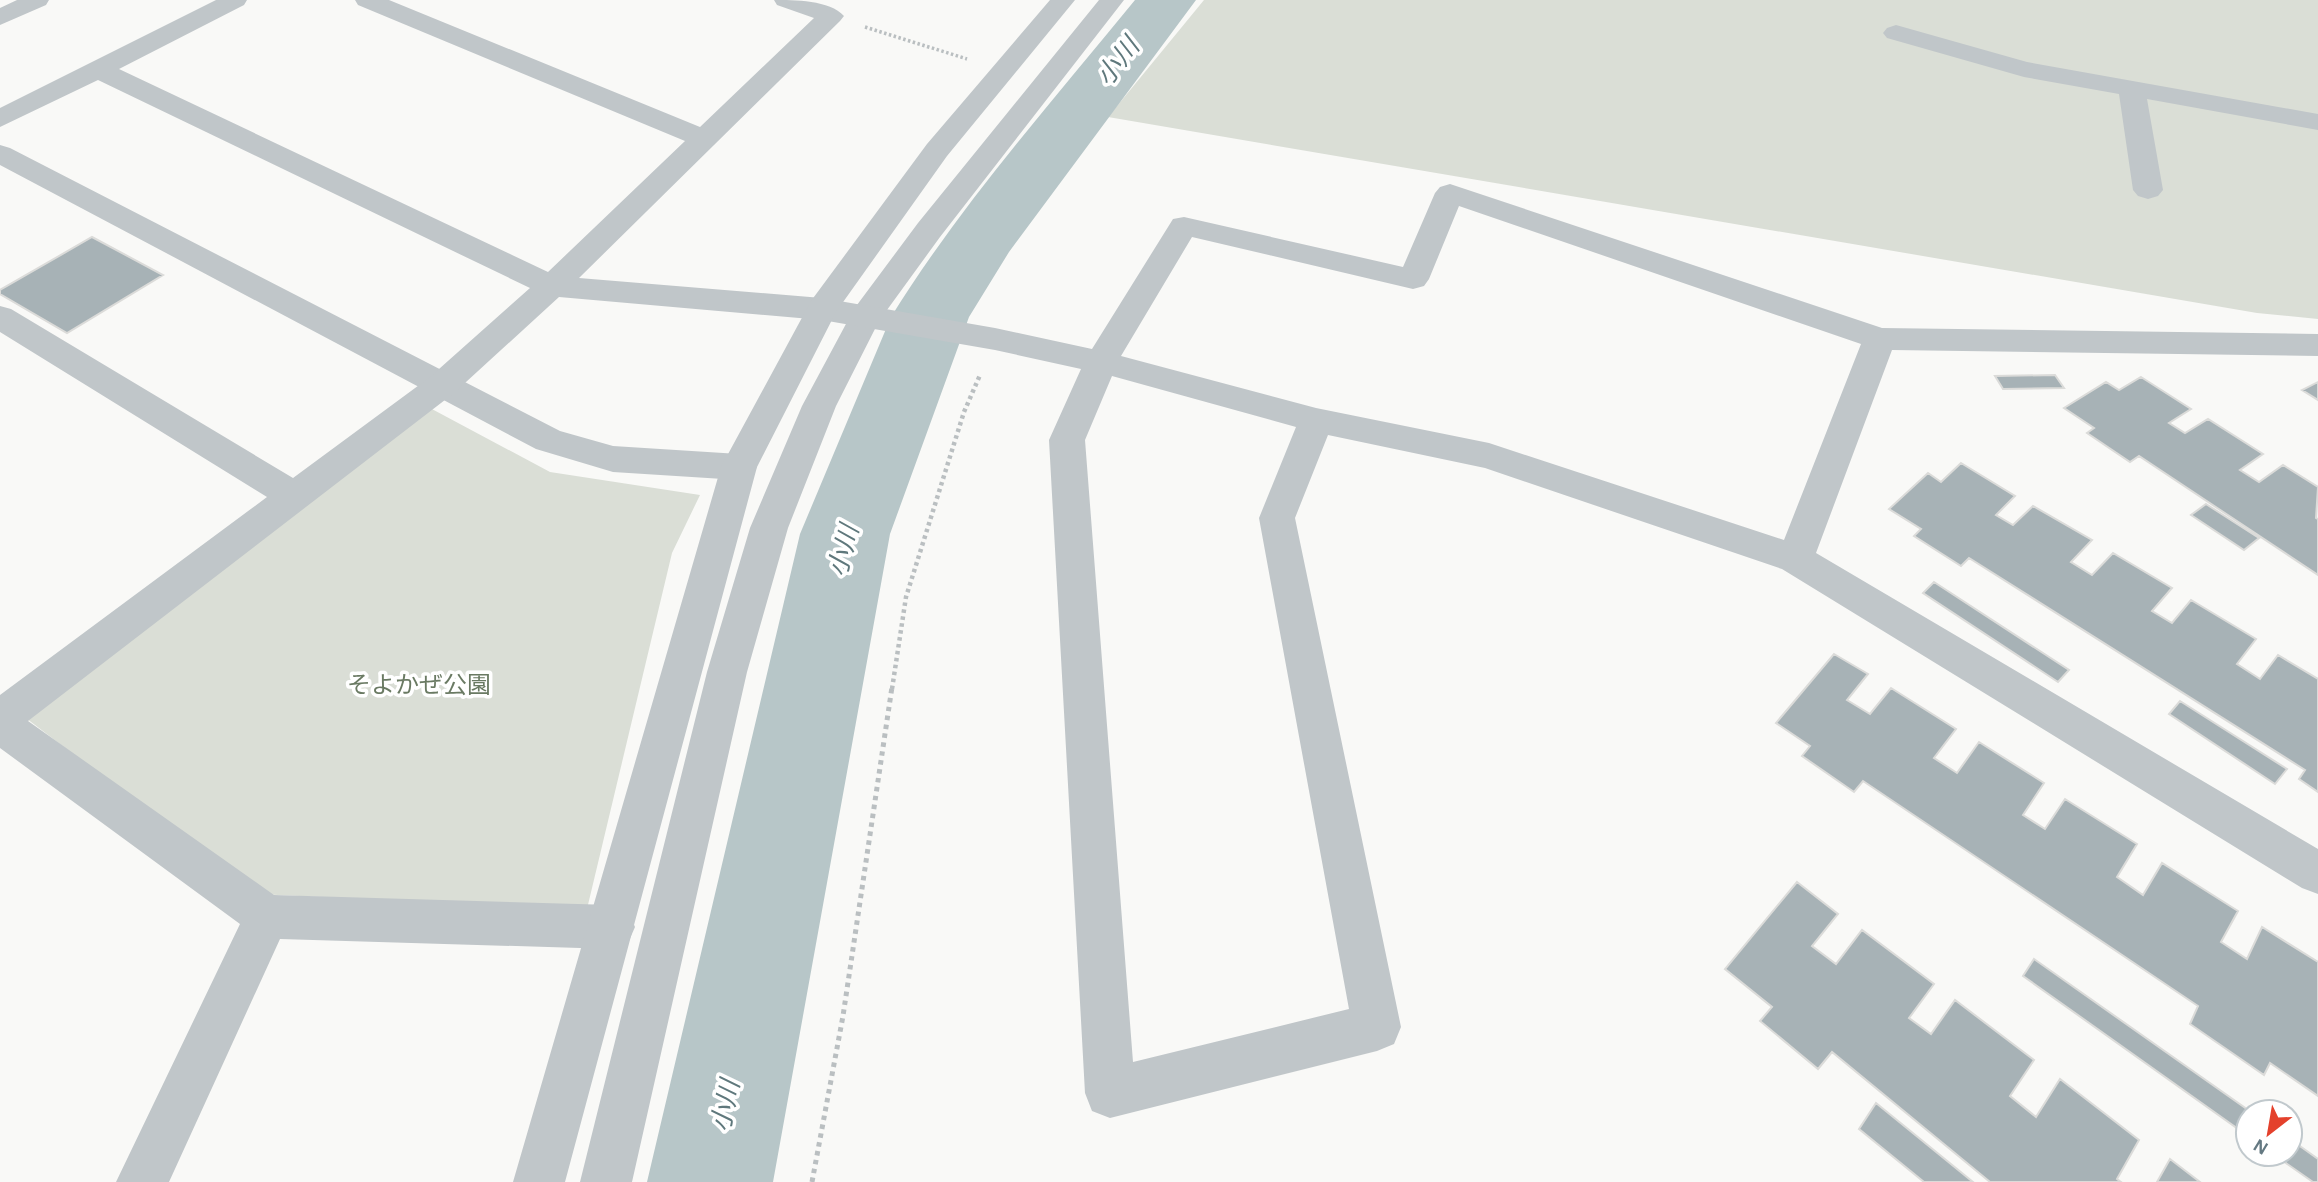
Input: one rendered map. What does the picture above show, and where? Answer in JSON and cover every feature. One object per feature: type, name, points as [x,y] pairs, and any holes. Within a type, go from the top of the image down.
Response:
[{"type":"street","points":[[0,17],[37,0]]},
{"type":"street","points":[[0,119],[235,0]]},
{"type":"street","points":[[367,0],[702,138]]},
{"type":"street","points":[[0,718],[442,385],[552,286],[831,16],[786,0]]},
{"type":"street","points":[[539,1182],[739,467],[824,310],[937,150],[1063,0]]},
{"type":"street","points":[[606,1182],[727,672],[769,528],[819,406],[865,317],[929,230],[1112,0]]},
{"type":"street","points":[[1896,33],[2024,69],[2318,122]]},
{"type":"street","points":[[97,69],[552,286],[824,310],[995,339],[1101,362],[1316,420],[1489,456],[1795,559],[2318,873]]},
{"type":"street","points":[[2131,87],[2148,190]]},
{"type":"street","points":[[0,154],[548,440],[613,459],[739,467]]},
{"type":"street","points":[[1316,420],[1277,518],[1377,1027],[1110,1093],[1067,440],[1101,362],[1184,226],[1413,279],[1450,194],[1880,339],[2318,345]]},
{"type":"street","points":[[0,317],[294,496]]},
{"type":"street","points":[[1795,559],[1880,339]]},
{"type":"street","points":[[0,724],[267,917],[612,927]]},
{"type":"street","points":[[142,1182],[267,917]]},
{"type":"path","points":[[831,16],[1004,71]]},
{"type":"path","points":[[812,1182],[843,1016],[906,597],[964,412],[995,339]]},
{"type":"green space","points":[[1204,0],[2318,0],[2318,319],[2257,313],[1108,117]]},
{"type":"green space","name":"そよかぜ公園","points":[[430,408],[550,472],[700,495],[672,553],[587,909],[256,894],[22,715]]},
{"type":"building","points":[[92,237],[163,275],[67,333],[0,294],[0,290]]},
{"type":"building","points":[[2055,375],[2064,388],[2003,389],[1995,376]]},
{"type":"building","points":[[2141,377],[2191,409],[2169,423],[2185,433],[2208,419],[2263,454],[2240,470],[2259,482],[2283,465],[2318,487],[2318,575],[2139,456],[2130,462],[2087,433],[2094,428],[2064,408],[2106,382],[2119,390]]},
{"type":"building","points":[[2318,382],[2318,400],[2302,390]]},
{"type":"building","points":[[1961,463],[2015,496],[1996,515],[2013,525],[2033,506],[2092,540],[2071,562],[2092,575],[2113,553],[2172,588],[2152,611],[2172,623],[2191,600],[2256,639],[2237,664],[2260,679],[2278,655],[2318,679],[2318,792],[2299,779],[2305,770],[1969,558],[1961,566],[1914,536],[1921,529],[1889,509],[1928,473],[1941,482]]},
{"type":"building","points":[[2206,504],[2259,538],[2244,550],[2191,515]]},
{"type":"building","points":[[1934,582],[2069,670],[2058,682],[1923,593]]},
{"type":"building","points":[[1834,654],[1868,674],[1847,700],[1870,714],[1891,688],[1956,729],[1934,758],[1957,773],[1979,742],[2044,783],[2023,815],[2045,829],[2065,799],[2137,844],[2117,877],[2143,895],[2162,863],[2238,911],[2221,942],[2247,959],[2262,927],[2318,962],[2318,1096],[2270,1063],[2264,1075],[2190,1024],[2198,1006],[1863,781],[1854,792],[1802,756],[1810,746],[1776,723]]},
{"type":"building","points":[[2180,701],[2287,769],[2275,784],[2169,714]]},
{"type":"building","points":[[1797,882],[1838,914],[1812,946],[1836,964],[1862,930],[1934,984],[1909,1018],[1931,1034],[1955,1000],[2034,1060],[2010,1096],[2036,1117],[2060,1079],[2139,1140],[2117,1179],[2121,1182],[1990,1182],[1832,1052],[1818,1069],[1760,1021],[1772,1007],[1725,969]]},
{"type":"building","points":[[2034,959],[2234,1100],[2234,1126],[2023,976]]},
{"type":"building","points":[[1876,1103],[1973,1182],[1924,1182],[1859,1129]]},
{"type":"building","points":[[2304,1149],[2318,1159],[2318,1182],[2313,1182],[2293,1168],[2304,1168]]},
{"type":"building","points":[[2170,1159],[2200,1182],[2157,1182]]},
{"type":"waterway","name":"小川","points":[[710,1182],[845,534],[930,317],[980,240],[1166,0]]}]
